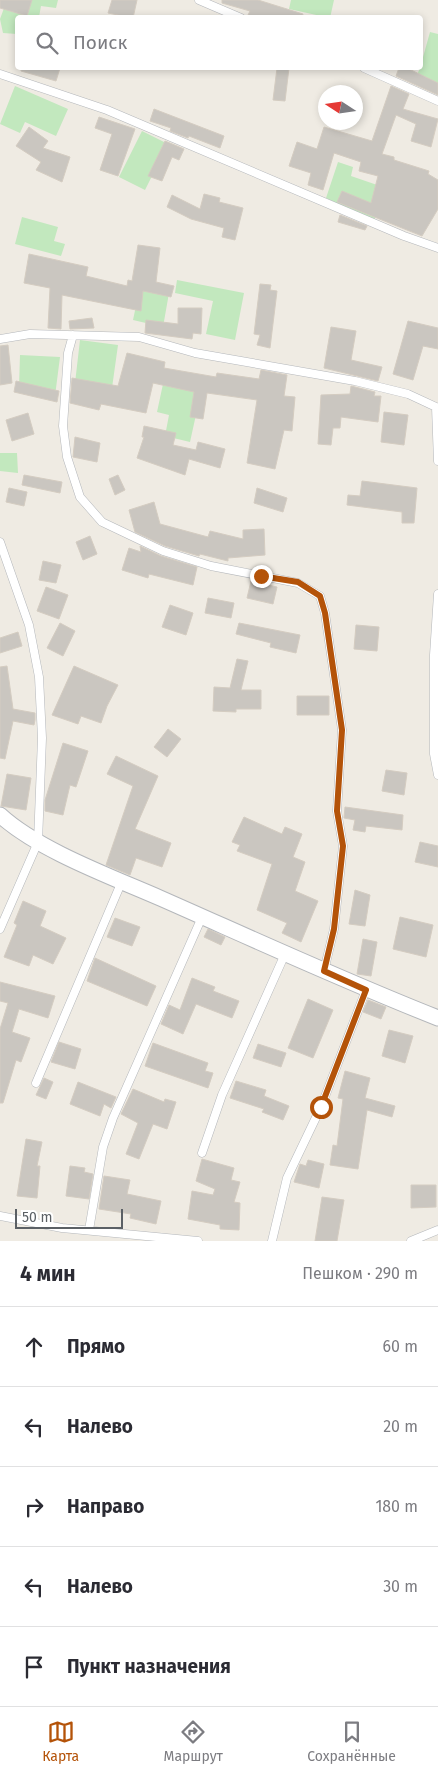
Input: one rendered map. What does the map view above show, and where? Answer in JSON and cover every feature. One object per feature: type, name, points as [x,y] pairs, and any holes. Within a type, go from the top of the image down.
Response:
[{"type":"street","points":[[2,817],[38,842],[122,881],[366,990],[438,1018]]},
{"type":"lane","points":[[199,0],[234,15]]},
{"type":"lane","points":[[368,70],[438,101]]},
{"type":"lane","points":[[0,74],[107,110],[404,236],[438,248]]},
{"type":"lane","points":[[0,338],[30,334],[139,337],[195,353],[355,380],[408,394],[437,408],[438,461]]},
{"type":"lane","points":[[72,335],[68,353],[63,426],[67,457],[80,497],[102,522],[163,551],[211,566],[298,582],[320,596],[325,613],[342,730],[337,811],[343,846],[334,929],[324,971]]},
{"type":"lane","points":[[0,542],[29,625],[39,677],[42,738],[38,842],[0,929]]},
{"type":"lane","points":[[438,594],[434,655],[438,775]]},
{"type":"lane","points":[[36,1083],[122,881]]},
{"type":"lane","points":[[89,1230],[103,1148],[113,1118],[202,917]]},
{"type":"lane","points":[[202,1153],[222,1095],[285,954]]},
{"type":"lane","points":[[272,1241],[287,1178],[321,1107],[366,990]]},
{"type":"lane","points":[[0,1216],[62,1228],[198,1241]]},
{"type":"lane","points":[[411,1241],[438,1230]]},
{"type":"green space","points":[[7,0],[58,0],[56,8],[41,6],[39,15],[15,15],[15,34],[3,33],[0,19]]},
{"type":"green space","points":[[291,0],[334,0],[331,15],[316,15],[289,9]]},
{"type":"green space","points":[[430,32],[438,34],[438,92],[415,79],[419,70],[423,70],[423,57]]},
{"type":"green space","points":[[15,86],[68,109],[56,136],[25,122],[20,133],[0,124]]},
{"type":"green space","points":[[142,131],[168,144],[145,190],[119,177]]},
{"type":"green space","points":[[338,162],[353,167],[351,176],[383,187],[374,221],[326,198]]},
{"type":"green space","points":[[22,217],[58,227],[54,241],[65,244],[61,256],[15,244]]},
{"type":"green space","points":[[177,280],[244,293],[235,340],[206,334],[213,301],[175,293]]},
{"type":"green space","points":[[140,287],[169,293],[163,327],[133,320]]},
{"type":"green space","points":[[80,340],[118,345],[112,388],[75,383]]},
{"type":"green space","points":[[20,355],[60,357],[55,396],[19,388]]},
{"type":"green space","points":[[163,384],[201,392],[190,442],[165,436],[169,415],[157,412]]},
{"type":"green space","points":[[0,453],[17,453],[18,473],[0,471]]},
{"type":"building","points":[[0,0],[32,0],[27,15],[0,8]]},
{"type":"building","points":[[112,0],[137,0],[134,15],[108,13]]},
{"type":"building","points":[[222,0],[258,0],[303,14],[248,15],[250,11],[222,3]]},
{"type":"building","points":[[21,70],[59,70],[56,81]]},
{"type":"building","points":[[277,70],[289,70],[285,101],[273,100]]},
{"type":"building","points":[[398,70],[411,70],[438,83],[438,95],[396,76]]},
{"type":"building","points":[[391,86],[409,94],[403,109],[438,119],[431,147],[411,141],[416,124],[396,115],[382,154],[394,157],[394,160],[429,171],[428,174],[438,180],[438,209],[422,236],[337,202],[342,191],[371,203],[378,176],[359,171],[361,162],[334,153],[323,190],[308,185],[311,173],[289,166],[297,142],[317,149],[323,130],[334,130],[372,141]]},
{"type":"building","points":[[154,109],[224,136],[220,148],[189,136],[188,138],[170,131],[171,128],[150,121]]},
{"type":"building","points":[[99,117],[135,129],[118,176],[100,170],[112,134],[95,128]]},
{"type":"building","points":[[29,127],[48,141],[43,148],[70,157],[62,182],[36,170],[41,162],[16,146]]},
{"type":"building","points":[[165,141],[184,149],[179,160],[172,157],[162,181],[148,176]]},
{"type":"building","points":[[204,194],[220,198],[219,202],[243,208],[235,240],[222,237],[224,228],[191,219],[167,207],[172,195],[200,209]]},
{"type":"building","points":[[340,215],[367,226],[365,230],[338,222]]},
{"type":"building","points":[[138,245],[160,248],[156,282],[174,286],[171,297],[143,291],[141,311],[62,295],[61,329],[48,328],[50,288],[24,283],[29,254],[88,267],[86,276],[127,286],[128,280],[132,281]]},
{"type":"building","points":[[260,284],[271,285],[270,290],[277,291],[270,348],[257,345],[260,335],[254,334]]},
{"type":"building","points":[[178,308],[202,308],[201,334],[193,333],[192,339],[145,333],[146,320],[178,324]]},
{"type":"building","points":[[92,318],[94,328],[70,329],[69,321]]},
{"type":"building","points":[[408,321],[438,328],[438,349],[423,346],[413,380],[393,374]]},
{"type":"building","points":[[331,327],[356,331],[351,360],[382,367],[378,381],[324,368]]},
{"type":"building","points":[[8,345],[12,383],[0,385],[0,346]]},
{"type":"building","points":[[127,353],[165,362],[164,368],[216,377],[217,373],[259,379],[261,370],[287,375],[284,396],[295,397],[292,431],[284,430],[275,469],[247,463],[257,400],[207,393],[203,419],[190,417],[194,392],[153,383],[146,413],[101,404],[99,410],[70,403],[72,378],[118,386]]},
{"type":"building","points":[[16,381],[59,391],[57,402],[14,392]]},
{"type":"building","points":[[351,386],[375,392],[374,396],[381,396],[378,422],[341,417],[340,428],[333,428],[331,445],[318,444],[321,395],[350,394]]},
{"type":"building","points":[[384,412],[408,415],[404,445],[381,442]]},
{"type":"building","points":[[28,413],[34,434],[12,441],[6,420]]},
{"type":"building","points":[[144,426],[176,433],[173,445],[196,450],[198,442],[225,449],[220,468],[189,459],[185,475],[137,458],[144,437],[142,437]]},
{"type":"building","points":[[75,437],[100,443],[97,462],[73,457]]},
{"type":"building","points":[[24,475],[62,482],[60,493],[22,485]]},
{"type":"building","points":[[118,475],[125,490],[115,495],[109,479]]},
{"type":"building","points":[[362,481],[417,488],[414,523],[402,523],[402,512],[347,505],[348,495],[360,496]]},
{"type":"building","points":[[9,488],[27,492],[24,506],[6,502]]},
{"type":"building","points":[[257,488],[287,498],[283,512],[254,503]]},
{"type":"building","points":[[154,502],[160,524],[208,537],[210,531],[243,539],[243,530],[264,529],[265,555],[228,558],[228,561],[200,554],[199,556],[165,546],[135,532],[129,510]]},
{"type":"building","points":[[90,536],[97,554],[83,560],[76,542]]},
{"type":"building","points":[[140,546],[161,556],[197,567],[193,585],[149,574],[148,578],[122,570],[129,548],[141,552]]},
{"type":"building","points":[[43,561],[61,565],[56,583],[39,580]]},
{"type":"building","points":[[251,581],[277,587],[273,604],[247,598]]},
{"type":"building","points":[[46,587],[68,595],[59,619],[37,611]]},
{"type":"building","points":[[208,598],[234,603],[231,618],[205,613]]},
{"type":"building","points":[[170,605],[193,613],[186,635],[162,627]]},
{"type":"building","points":[[60,623],[75,631],[63,656],[47,648]]},
{"type":"building","points":[[239,623],[300,635],[296,653],[270,647],[271,643],[236,634]]},
{"type":"building","points":[[356,625],[379,627],[377,651],[354,649]]},
{"type":"building","points":[[18,632],[22,646],[0,653],[0,638]]},
{"type":"building","points":[[237,659],[248,661],[241,690],[261,690],[261,709],[236,709],[236,712],[213,711],[214,687],[230,688]]},
{"type":"building","points":[[7,666],[13,709],[35,713],[35,720],[34,725],[13,721],[5,759],[0,758],[0,667]]},
{"type":"building","points":[[74,666],[118,685],[101,723],[81,716],[78,724],[52,715]]},
{"type":"building","points":[[297,696],[329,696],[329,715],[297,715]]},
{"type":"building","points":[[168,729],[181,739],[167,757],[154,747]]},
{"type":"building","points":[[63,743],[88,751],[76,787],[70,785],[63,815],[45,811],[45,800]]},
{"type":"building","points":[[116,756],[158,776],[135,829],[171,843],[162,867],[136,858],[130,875],[106,865],[133,786],[107,774]]},
{"type":"building","points":[[386,770],[407,773],[404,795],[382,791]]},
{"type":"building","points":[[7,774],[31,778],[26,810],[1,806]]},
{"type":"building","points":[[345,807],[403,815],[402,830],[366,826],[365,832],[353,830],[355,820],[344,818]]},
{"type":"building","points":[[244,817],[282,834],[285,827],[302,834],[293,857],[305,862],[295,891],[318,901],[301,942],[282,933],[287,923],[257,910],[272,864],[237,851],[240,845],[232,842]]},
{"type":"building","points":[[420,842],[438,846],[438,867],[415,862]]},
{"type":"building","points":[[355,890],[370,895],[365,926],[349,924]]},
{"type":"building","points":[[23,901],[46,911],[40,926],[66,938],[53,964],[33,955],[29,966],[4,957],[17,925],[14,923]]},
{"type":"building","points":[[400,917],[433,925],[426,957],[393,949]]},
{"type":"building","points":[[115,918],[140,927],[132,946],[107,937]]},
{"type":"building","points":[[208,929],[225,937],[221,945],[204,937]]},
{"type":"building","points":[[363,939],[377,942],[371,976],[357,974]]},
{"type":"building","points":[[95,958],[156,986],[147,1006],[87,981]]},
{"type":"building","points":[[192,978],[215,987],[213,991],[239,1001],[232,1018],[196,1004],[183,1034],[161,1024],[169,1005],[180,1010]]},
{"type":"building","points":[[0,982],[55,996],[48,1018],[19,1009],[12,1032],[30,1038],[21,1062],[16,1060],[3,1103],[0,1103],[0,1029],[8,1003],[0,1001]]},
{"type":"building","points":[[308,999],[333,1010],[313,1058],[288,1048]]},
{"type":"building","points":[[368,1000],[386,1007],[381,1019],[363,1012]]},
{"type":"building","points":[[389,1030],[413,1036],[405,1063],[382,1056]]},
{"type":"building","points":[[59,1042],[81,1049],[75,1069],[51,1062]]},
{"type":"building","points":[[153,1043],[208,1063],[205,1071],[213,1073],[208,1088],[145,1066]]},
{"type":"building","points":[[258,1044],[286,1053],[281,1067],[253,1058]]},
{"type":"building","points":[[345,1071],[370,1078],[365,1098],[395,1106],[392,1117],[367,1110],[358,1169],[330,1165],[333,1145],[337,1146],[343,1099],[338,1098]]},
{"type":"building","points":[[44,1078],[53,1082],[46,1099],[36,1095]]},
{"type":"building","points":[[236,1081],[266,1090],[264,1096],[289,1106],[283,1120],[262,1112],[264,1109],[230,1098]]},
{"type":"building","points":[[78,1082],[116,1097],[111,1108],[104,1104],[100,1116],[70,1104]]},
{"type":"building","points":[[133,1089],[164,1102],[165,1099],[176,1102],[167,1129],[153,1124],[139,1159],[126,1154],[138,1123],[121,1114]]},
{"type":"building","points":[[26,1139],[42,1142],[37,1166],[40,1166],[37,1198],[17,1196]]},
{"type":"building","points":[[202,1159],[234,1168],[231,1180],[240,1182],[234,1202],[240,1203],[239,1230],[220,1229],[220,1225],[188,1219],[192,1191],[213,1195],[215,1189],[196,1181]]},
{"type":"building","points":[[308,1160],[324,1164],[319,1188],[294,1182],[300,1164],[306,1166]]},
{"type":"building","points":[[70,1166],[85,1168],[84,1172],[93,1174],[89,1199],[66,1196]]},
{"type":"building","points":[[104,1176],[130,1180],[127,1194],[161,1201],[156,1224],[130,1218],[131,1214],[99,1209]]},
{"type":"building","points":[[411,1185],[436,1185],[436,1207],[411,1208]]},
{"type":"building","points":[[322,1197],[344,1200],[337,1241],[315,1241]]},
{"type":"route","points":[[261,576],[298,582],[320,596],[325,613],[342,730],[337,811],[343,846],[334,929],[324,971],[366,990],[321,1107]]}]
